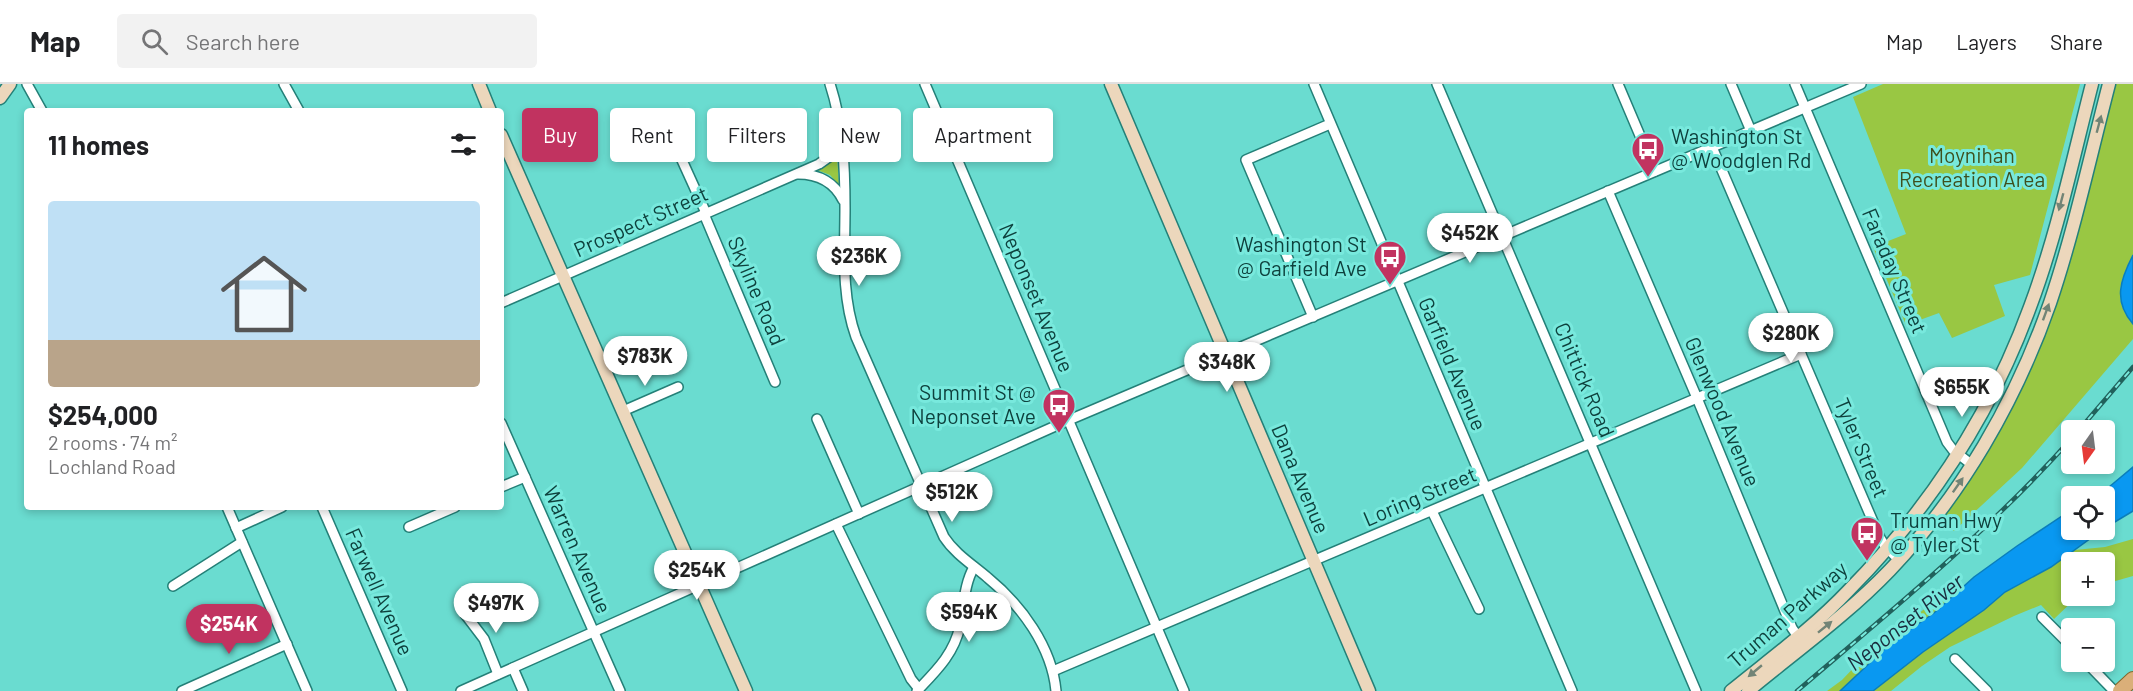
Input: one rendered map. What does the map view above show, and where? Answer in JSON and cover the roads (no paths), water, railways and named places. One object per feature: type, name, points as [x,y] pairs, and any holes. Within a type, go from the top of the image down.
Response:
[{"type":"main road","points":[[0,98],[10,84]]},
{"type":"main road","points":[[479,84],[489,108]]},
{"type":"main road","name":"Dana Avenue","points":[[1111,84],[1369,691]]},
{"type":"main road","name":"Truman Parkway","points":[[1748,691],[1800,641],[1888,549],[1928,498],[1958,454],[1998,381],[2030,308],[2049,250],[2092,84]]},
{"type":"main road","name":"Truman Parkway","points":[[1731,691],[1866,593],[1899,560],[1940,510],[1971,464],[2013,389],[2044,319],[2068,242],[2109,84]]},
{"type":"main road","points":[[504,142],[746,691]]},
{"type":"main road","points":[[2120,691],[2133,679]]},
{"type":"street","points":[[27,84],[40,108]]},
{"type":"street","points":[[284,84],[297,108]]},
{"type":"street","points":[[830,84],[837,108]]},
{"type":"street","name":"Neponset Avenue","points":[[925,84],[1184,691]]},
{"type":"street","name":"Garfield Avenue","points":[[1314,84],[1572,691]]},
{"type":"street","name":"Chittick Road","points":[[1437,84],[1696,691]]},
{"type":"street","points":[[1618,84],[1655,171]]},
{"type":"street","points":[[1731,84],[1751,131]]},
{"type":"street","name":"Faraday Street","points":[[1795,84],[1947,442],[1971,464]]},
{"type":"street","points":[[461,691],[1069,420],[1861,84]]},
{"type":"street","points":[[1313,316],[1246,160],[1330,124]]},
{"type":"street","name":"Tyler Street","points":[[1712,147],[1880,538],[1899,560]]},
{"type":"street","name":"Skyline Road","points":[[682,162],[775,382]]},
{"type":"street","name":"Prospect Street","points":[[504,302],[821,162]]},
{"type":"street","points":[[843,162],[845,281],[852,322],[947,542],[995,584],[1027,621],[1042,642],[1053,671],[1056,691]]},
{"type":"street","points":[[796,174],[807,174],[824,179],[838,190],[845,206]]},
{"type":"street","name":"Glenwood Avenue","points":[[1608,191],[1800,641]]},
{"type":"street","name":"Loring Street","points":[[1053,671],[1801,354]]},
{"type":"street","points":[[623,411],[678,387]]},
{"type":"street","points":[[817,419],[859,514]]},
{"type":"street","name":"Warren Avenue","points":[[504,430],[620,691]]},
{"type":"street","points":[[504,486],[525,477]]},
{"type":"street","points":[[228,510],[308,691]]},
{"type":"street","points":[[236,528],[275,510]]},
{"type":"street","name":"Farwell Avenue","points":[[323,510],[402,691]]},
{"type":"street","points":[[409,527],[448,510]]},
{"type":"street","points":[[1432,511],[1479,609]]},
{"type":"street","points":[[836,524],[918,690],[951,652],[960,625],[969,578],[974,567]]},
{"type":"street","points":[[173,586],[242,542]]},
{"type":"street","points":[[465,614],[484,639],[498,674]]},
{"type":"street","points":[[2042,617],[2061,636]]},
{"type":"street","points":[[182,691],[287,644]]},
{"type":"street","points":[[1955,659],[1987,691]]},
{"type":"street","points":[[513,668],[524,691]]},
{"type":"street","points":[[2098,672],[2114,691]]},
{"type":"water","points":[[2133,255],[2133,324],[2123,307],[2121,290]]},
{"type":"water","points":[[2133,467],[2133,511],[2115,522],[2115,486],[2110,486]]},
{"type":"water","points":[[2061,517],[2061,540],[2088,540],[2072,552],[2061,552],[2061,560],[2005,592],[1984,610],[1923,652],[1873,691],[1840,691],[1892,642],[1934,613],[1974,577]]},
{"type":"railway","points":[[2088,420],[2133,367]]},
{"type":"railway","points":[[1797,691],[1973,538],[2061,450]]},
{"type":"place","name":"Washington St @ Woodglen Rd","points":[[1648,178]]},
{"type":"place","name":"Washington St @ Garfield Ave","points":[[1390,286]]},
{"type":"place","name":"Summit St @ Neponset Ave","points":[[1059,434]]},
{"type":"place","name":"Truman Hwy @ Tyler St","points":[[1867,562]]},
{"type":"park label","name":"Moynihan Recreation Area","points":[[1972,168]]},
{"type":"water label","name":"Neponset River","points":[[1905,622]]}]
